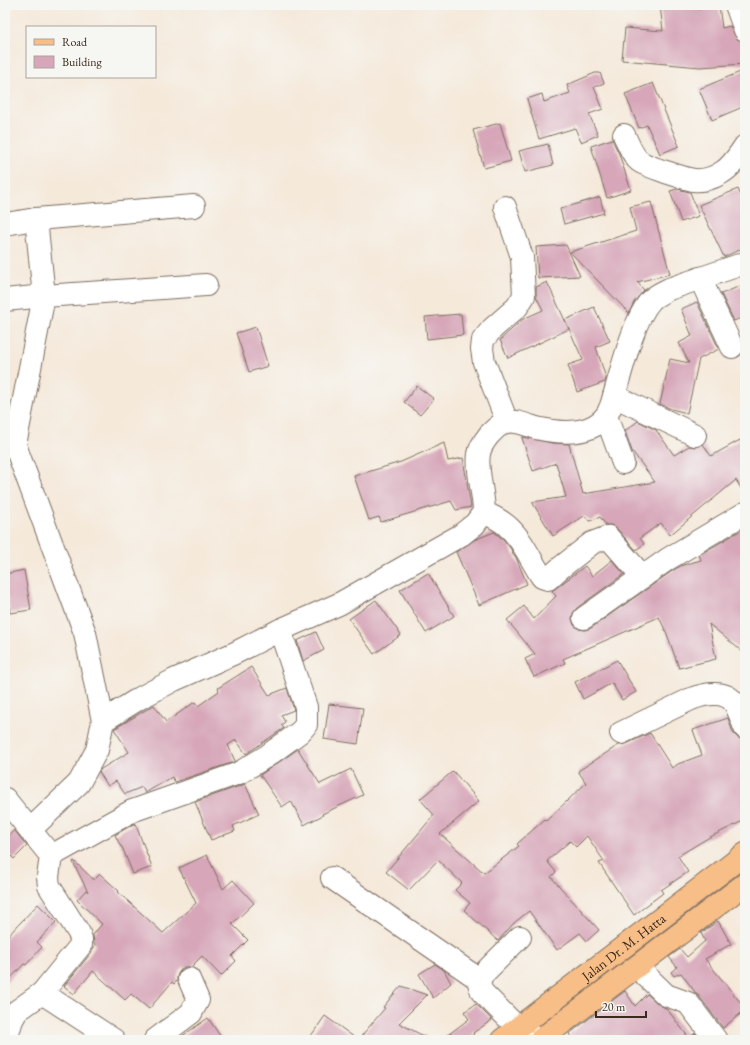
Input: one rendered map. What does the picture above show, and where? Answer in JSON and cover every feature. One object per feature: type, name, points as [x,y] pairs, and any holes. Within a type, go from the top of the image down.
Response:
[{"type":"main road","name":"Jalan Dr. M. Hatta","points":[[510,1034],[745,854]]},
{"type":"main road","name":"Jalan Dr. M. Hatta","points":[[539,1040],[745,884]]},
{"type":"street","points":[[736,5],[745,30]]},
{"type":"street","points":[[624,135],[634,155],[639,161],[647,166],[694,180],[711,178],[720,174],[730,167],[745,146]]},
{"type":"street","points":[[5,224],[36,219],[194,206]]},
{"type":"street","points":[[504,207],[522,257],[524,296],[517,307],[492,329],[483,340],[482,349],[484,362],[507,422]]},
{"type":"street","points":[[30,830],[79,783],[96,750],[103,721],[85,633],[15,445],[44,296],[36,219]]},
{"type":"street","points":[[103,721],[140,698],[174,680],[339,604],[461,535],[475,524],[484,512],[479,454],[481,446],[494,430],[507,422],[515,422],[544,430],[574,432],[592,427],[599,423],[606,416],[614,396],[633,335],[639,320],[651,300],[660,293],[669,289],[745,263]]},
{"type":"street","points":[[700,278],[732,347]]},
{"type":"street","points":[[5,300],[206,285]]},
{"type":"street","points":[[614,396],[695,435]]},
{"type":"street","points":[[606,416],[623,463]]},
{"type":"street","points":[[484,512],[505,524],[513,532],[522,543],[542,577],[548,579],[558,569],[592,543],[608,537],[643,577]]},
{"type":"street","points":[[584,618],[668,559],[745,512]]},
{"type":"street","points":[[51,856],[132,811],[239,773],[267,756],[300,732],[306,725],[306,706],[280,630]]},
{"type":"street","points":[[621,733],[691,699],[702,695],[714,694],[726,697],[734,703],[745,728]]},
{"type":"street","points":[[5,799],[51,856],[48,877],[49,886],[81,939],[81,945],[42,994],[17,1011],[12,1020],[7,1036]]},
{"type":"street","points":[[332,878],[480,980]]},
{"type":"street","points":[[520,938],[488,967],[481,976],[479,983],[482,992],[510,1034],[539,1040]]},
{"type":"street","points":[[637,967],[666,995],[688,1003],[716,1040]]},
{"type":"street","points":[[155,1040],[191,1013],[195,1008],[198,1000],[189,979]]},
{"type":"street","points":[[42,994],[114,1040]]},
{"type":"building","points":[[660,5],[697,5],[698,9],[719,6],[722,28],[730,26],[737,39],[744,42],[745,64],[700,67],[622,60],[625,28],[663,31]]},
{"type":"building","points":[[745,70],[745,106],[712,120],[699,89]]},
{"type":"building","points":[[595,73],[600,73],[604,83],[594,87],[603,109],[589,114],[598,135],[581,142],[575,128],[539,139],[527,99],[542,94],[544,102],[570,93],[567,85]]},
{"type":"building","points":[[653,83],[679,146],[660,154],[647,125],[639,128],[625,94]]},
{"type":"building","points":[[500,123],[511,161],[484,168],[473,130]]},
{"type":"building","points":[[612,139],[619,154],[631,190],[607,198],[591,146]]},
{"type":"building","points":[[548,144],[553,165],[525,172],[519,151]]},
{"type":"building","points":[[677,189],[690,192],[699,216],[681,222],[670,191]]},
{"type":"building","points":[[738,189],[745,204],[745,247],[724,257],[699,205]]},
{"type":"building","points":[[600,197],[604,213],[564,224],[560,209]]},
{"type":"building","points":[[651,202],[670,274],[637,282],[644,290],[634,302],[629,313],[570,252],[636,231],[630,207]]},
{"type":"building","points":[[566,245],[580,276],[538,278],[536,247]]},
{"type":"building","points":[[547,282],[569,329],[508,358],[500,340],[523,319],[543,310],[536,296],[536,287]]},
{"type":"building","points":[[745,284],[745,316],[734,321],[721,294]]},
{"type":"building","points":[[697,302],[719,349],[699,359],[687,413],[671,409],[660,404],[670,359],[689,363],[679,343],[692,336],[681,309]]},
{"type":"building","points":[[594,307],[610,341],[596,347],[606,378],[605,382],[577,392],[568,365],[583,360],[565,320]]},
{"type":"building","points":[[461,314],[463,335],[427,339],[425,317]]},
{"type":"building","points":[[256,327],[268,366],[249,372],[236,333]]},
{"type":"building","points":[[417,386],[434,399],[420,415],[404,402]]},
{"type":"building","points":[[638,421],[656,430],[674,455],[689,446],[696,447],[703,444],[711,456],[740,440],[745,450],[745,495],[736,480],[670,535],[661,523],[640,538],[644,544],[636,550],[617,529],[611,525],[606,525],[600,517],[590,521],[584,516],[553,536],[532,502],[566,497],[556,463],[533,471],[522,438],[524,437],[552,443],[569,444],[583,494],[655,482],[632,451],[625,431]]},
{"type":"building","points":[[444,443],[448,461],[463,458],[471,507],[456,510],[451,501],[381,522],[379,517],[369,520],[354,476],[401,462]]},
{"type":"building","points":[[745,528],[745,654],[709,624],[716,659],[679,668],[667,634],[659,617],[563,659],[565,663],[534,677],[525,659],[535,654],[507,620],[524,606],[534,619],[556,596],[552,591],[585,566],[592,576],[612,560],[624,574],[577,608],[573,613],[572,619],[574,625],[579,629],[585,630],[591,628],[675,569],[701,560],[699,555]]},
{"type":"building","points":[[494,532],[503,539],[511,549],[514,556],[515,555],[527,584],[479,605],[456,552],[474,540]]},
{"type":"building","points":[[24,570],[31,610],[10,613],[5,574]]},
{"type":"building","points":[[428,573],[454,616],[426,633],[400,590]]},
{"type":"building","points":[[376,600],[401,635],[374,654],[349,619]]},
{"type":"building","points":[[316,632],[324,650],[303,661],[297,641]]},
{"type":"building","points":[[617,660],[636,692],[622,700],[612,683],[583,699],[575,682]]},
{"type":"building","points":[[251,667],[269,695],[287,688],[294,710],[281,715],[285,722],[281,725],[284,728],[246,754],[236,740],[228,745],[235,761],[234,762],[175,782],[172,777],[145,793],[142,787],[125,794],[116,781],[108,786],[99,772],[101,769],[129,752],[114,729],[154,705],[166,722],[195,702],[198,706],[219,691],[218,688]]},
{"type":"building","points":[[329,704],[363,708],[358,744],[324,739]]},
{"type":"building","points":[[728,718],[733,733],[741,739],[745,752],[745,820],[708,838],[678,856],[688,872],[661,890],[663,893],[634,915],[599,863],[604,861],[587,836],[576,847],[570,841],[547,861],[556,872],[551,877],[599,930],[587,941],[580,933],[557,950],[529,911],[514,923],[498,941],[464,910],[470,903],[455,890],[462,883],[438,860],[409,890],[386,872],[434,815],[420,799],[453,771],[479,801],[440,834],[484,873],[519,846],[517,844],[545,819],[546,821],[586,783],[578,771],[614,748],[650,733],[672,768],[678,764],[702,755],[693,730]]},
{"type":"building","points":[[298,749],[320,784],[351,769],[363,795],[322,814],[323,815],[304,825],[291,801],[282,807],[260,775]]},
{"type":"building","points":[[245,784],[259,814],[233,826],[235,831],[211,840],[195,802]]},
{"type":"building","points":[[135,823],[152,867],[133,874],[122,847],[115,835]]},
{"type":"building","points":[[14,830],[27,846],[14,859],[5,850],[5,840]]},
{"type":"building","points":[[207,855],[223,889],[233,880],[254,903],[232,924],[248,940],[232,956],[236,961],[221,976],[202,956],[191,967],[184,967],[179,971],[177,981],[174,984],[172,982],[149,1009],[131,994],[125,1000],[93,971],[74,994],[64,986],[91,953],[95,945],[93,935],[102,924],[77,900],[86,890],[88,892],[73,862],[74,861],[94,880],[100,874],[163,933],[196,903],[179,868]]},
{"type":"building","points":[[38,904],[56,922],[37,942],[42,947],[26,965],[24,964],[5,984],[5,939]]},
{"type":"building","points":[[718,921],[731,944],[705,959],[745,1008],[745,1010],[723,1028],[681,973],[674,976],[671,972],[677,967],[669,957],[680,949],[687,957],[705,941],[701,933]]},
{"type":"building","points":[[435,964],[444,970],[451,983],[433,998],[419,974]]},
{"type":"building","points":[[401,986],[427,995],[399,1023],[431,1040],[358,1040]]},
{"type":"building","points":[[625,991],[635,1006],[647,994],[658,1004],[667,1009],[689,1038],[695,1033],[700,1040],[573,1040],[569,1034]]},
{"type":"building","points":[[476,1004],[492,1020],[473,1033],[474,1034],[466,1040],[441,1040],[469,1019],[464,1012]]},
{"type":"building","points":[[325,1016],[358,1040],[308,1040]]},
{"type":"building","points":[[208,1018],[223,1040],[176,1040],[178,1039]]}]
